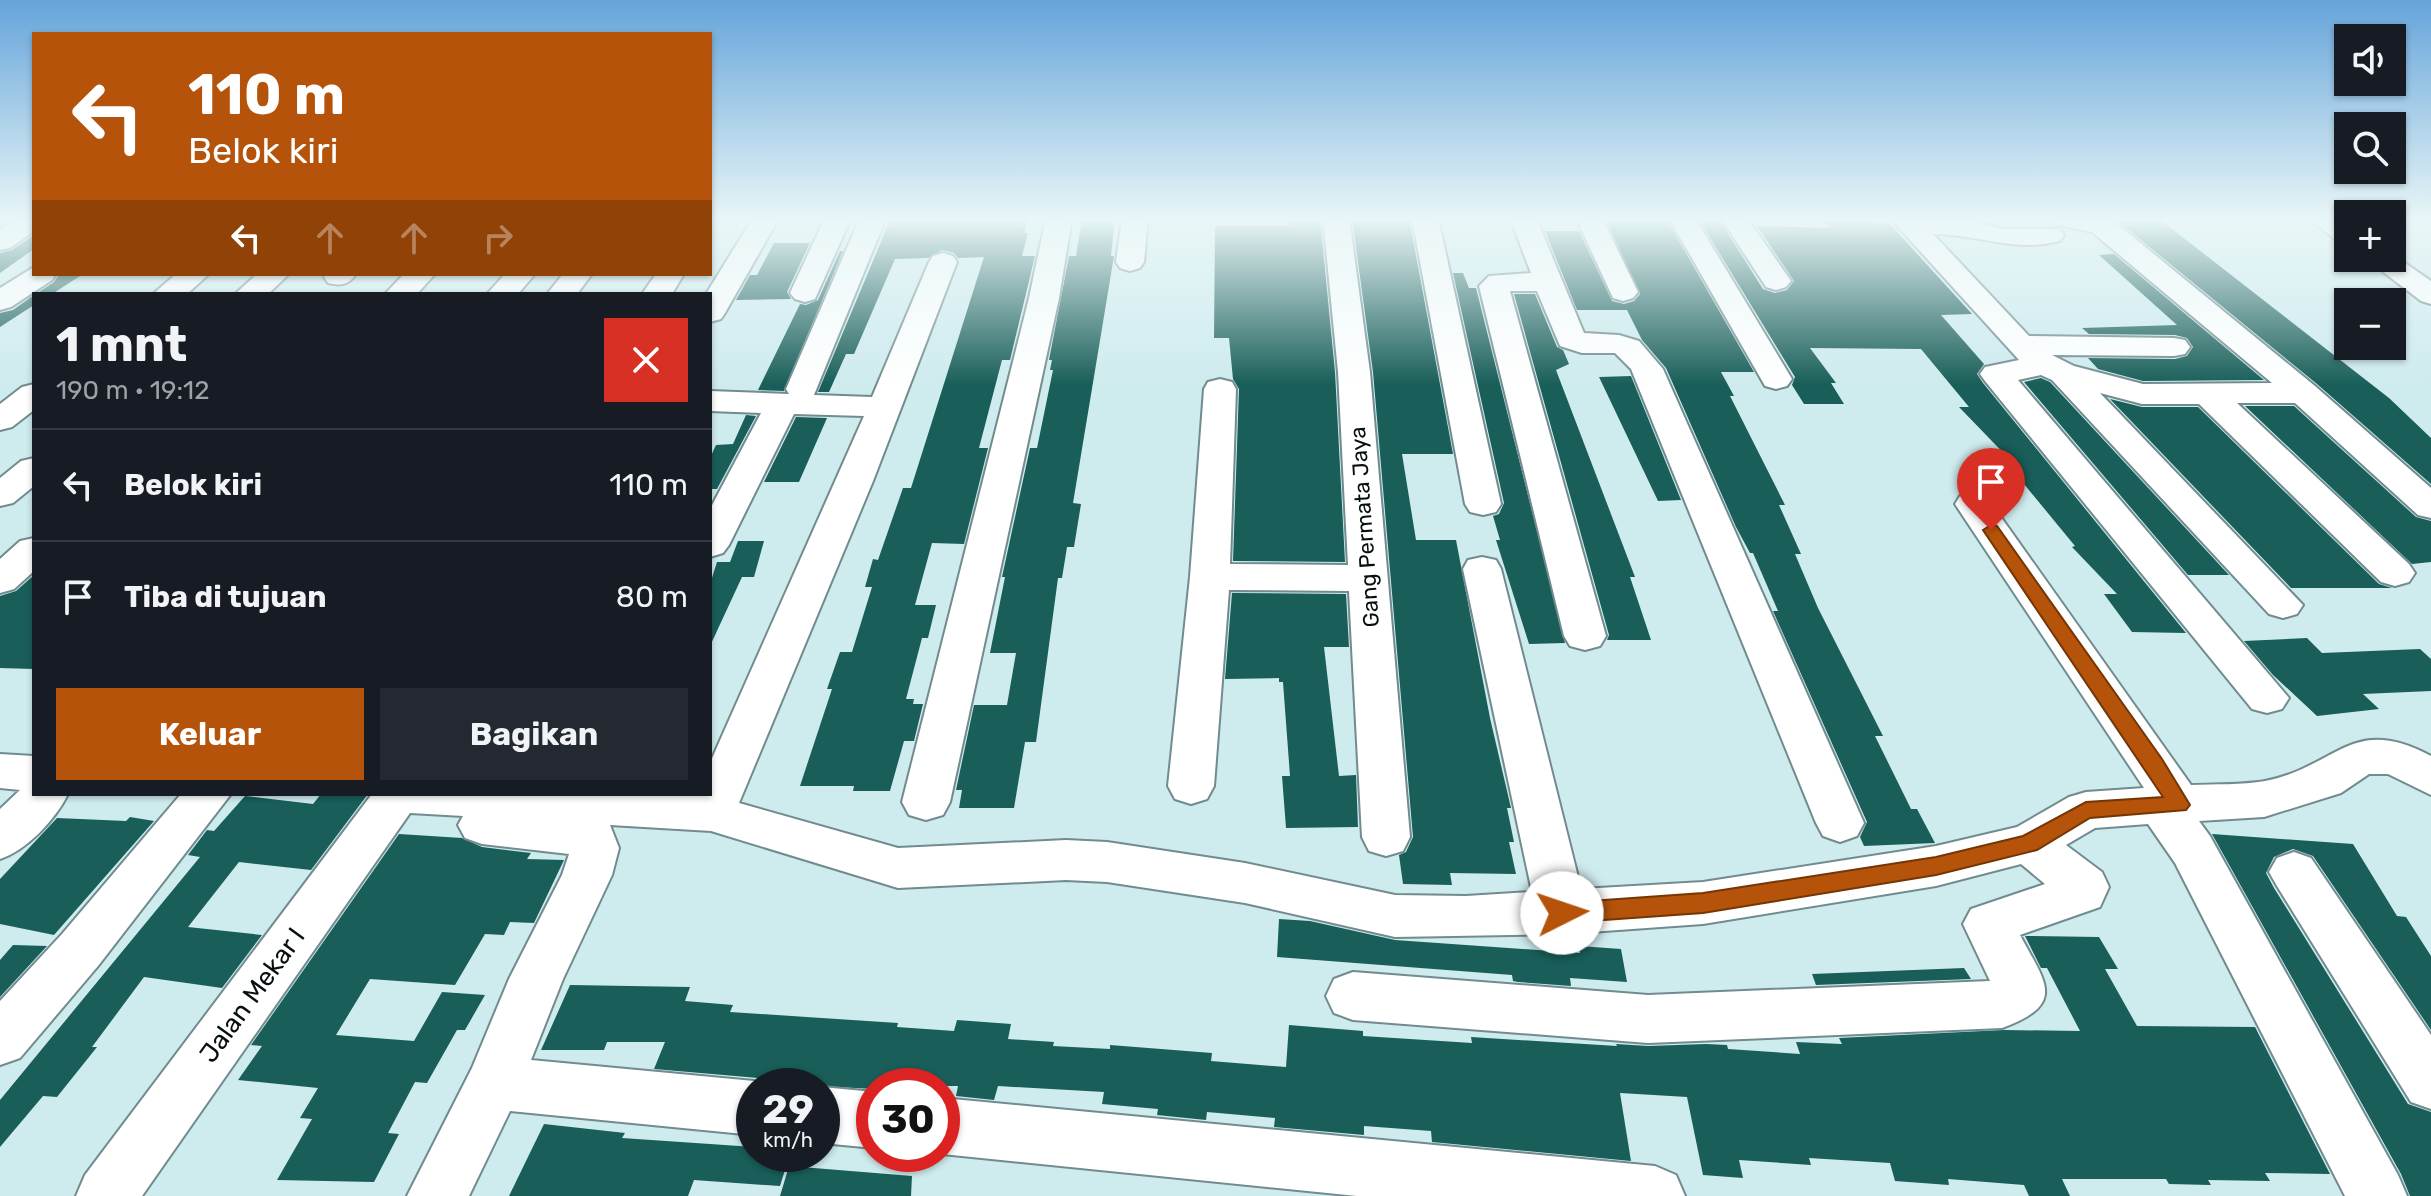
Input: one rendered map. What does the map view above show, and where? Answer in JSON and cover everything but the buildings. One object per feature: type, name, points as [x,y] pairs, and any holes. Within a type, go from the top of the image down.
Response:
[{"type":"street","points":[[712,310],[733,274]]},
{"type":"street","points":[[805,293],[813,274]]},
{"type":"street","points":[[712,541],[793,396],[848,274]]},
{"type":"street","points":[[711,813],[855,481],[938,274]]},
{"type":"street","points":[[926,802],[1049,274]]},
{"type":"street","name":"Gang Permata Jaya","points":[[1343,274],[1369,578],[1378,754],[1386,837]]},
{"type":"street","points":[[1436,274],[1483,504]]},
{"type":"street","points":[[1544,274],[1571,339],[1580,343],[1628,345],[1636,351],[1647,369],[1840,823]]},
{"type":"street","points":[[1615,274],[1623,292]]},
{"type":"street","points":[[1715,274],[1776,379]]},
{"type":"street","points":[[1771,274],[1776,281]]},
{"type":"street","points":[[1958,274],[2283,605]]},
{"type":"street","points":[[2160,274],[2303,393],[2431,507]]},
{"type":"street","points":[[2401,274],[2431,295]]},
{"type":"street","points":[[0,301],[39,276]]},
{"type":"street","points":[[171,292],[192,276]]},
{"type":"street","points":[[252,292],[272,276]]},
{"type":"street","points":[[402,292],[419,276]]},
{"type":"street","points":[[504,292],[519,276]]},
{"type":"street","points":[[564,292],[576,276]]},
{"type":"street","points":[[1547,282],[1499,282],[1494,286],[1585,636]]},
{"type":"street","points":[[2267,698],[1996,374],[2043,361],[2168,347],[2191,368],[2221,383],[2395,573]]},
{"type":"street","points":[[2043,361],[2125,391],[2221,383],[2303,393]]},
{"type":"street","points":[[1191,786],[1210,577],[1220,389]]},
{"type":"street","points":[[0,420],[32,396]]},
{"type":"street","points":[[712,401],[793,396],[883,407]]},
{"type":"street","points":[[0,495],[32,471]]},
{"type":"street","points":[[1973,504],[2154,765],[2193,850],[2377,1196]]},
{"type":"street","points":[[0,580],[32,552]]},
{"type":"street","points":[[1482,569],[1562,913]]},
{"type":"street","points":[[1210,577],[1369,578]]},
{"type":"street","points":[[394,800],[711,813],[898,868],[1066,860],[1107,862],[1245,883],[1395,916],[1466,917],[1703,903],[1936,866],[2029,843],[2086,810],[2264,799],[2325,781],[2360,757],[2395,757],[2431,777]]},
{"type":"street","points":[[0,771],[32,773]]},
{"type":"street","points":[[0,840],[43,796]]},
{"type":"street","points":[[0,1040],[80,950],[206,796]]},
{"type":"street","points":[[394,800],[593,838],[595,848],[587,875],[536,979],[494,1083],[437,1196]]},
{"type":"street","name":"Jalan Mekar I","points":[[106,1196],[394,800]]},
{"type":"street","points":[[1353,996],[1648,1019],[2002,1004],[2020,994],[2018,983],[1989,924],[2082,892],[2084,887],[2029,843]]},
{"type":"street","points":[[2294,872],[2431,1083]]},
{"type":"street","points":[[494,1083],[736,1106]]},
{"type":"street","points":[[960,1128],[1655,1196]]},
{"type":"route","points":[[1562,913],[1703,903],[1936,866],[2029,843],[2086,810],[2179,805],[1991,530]]}]
